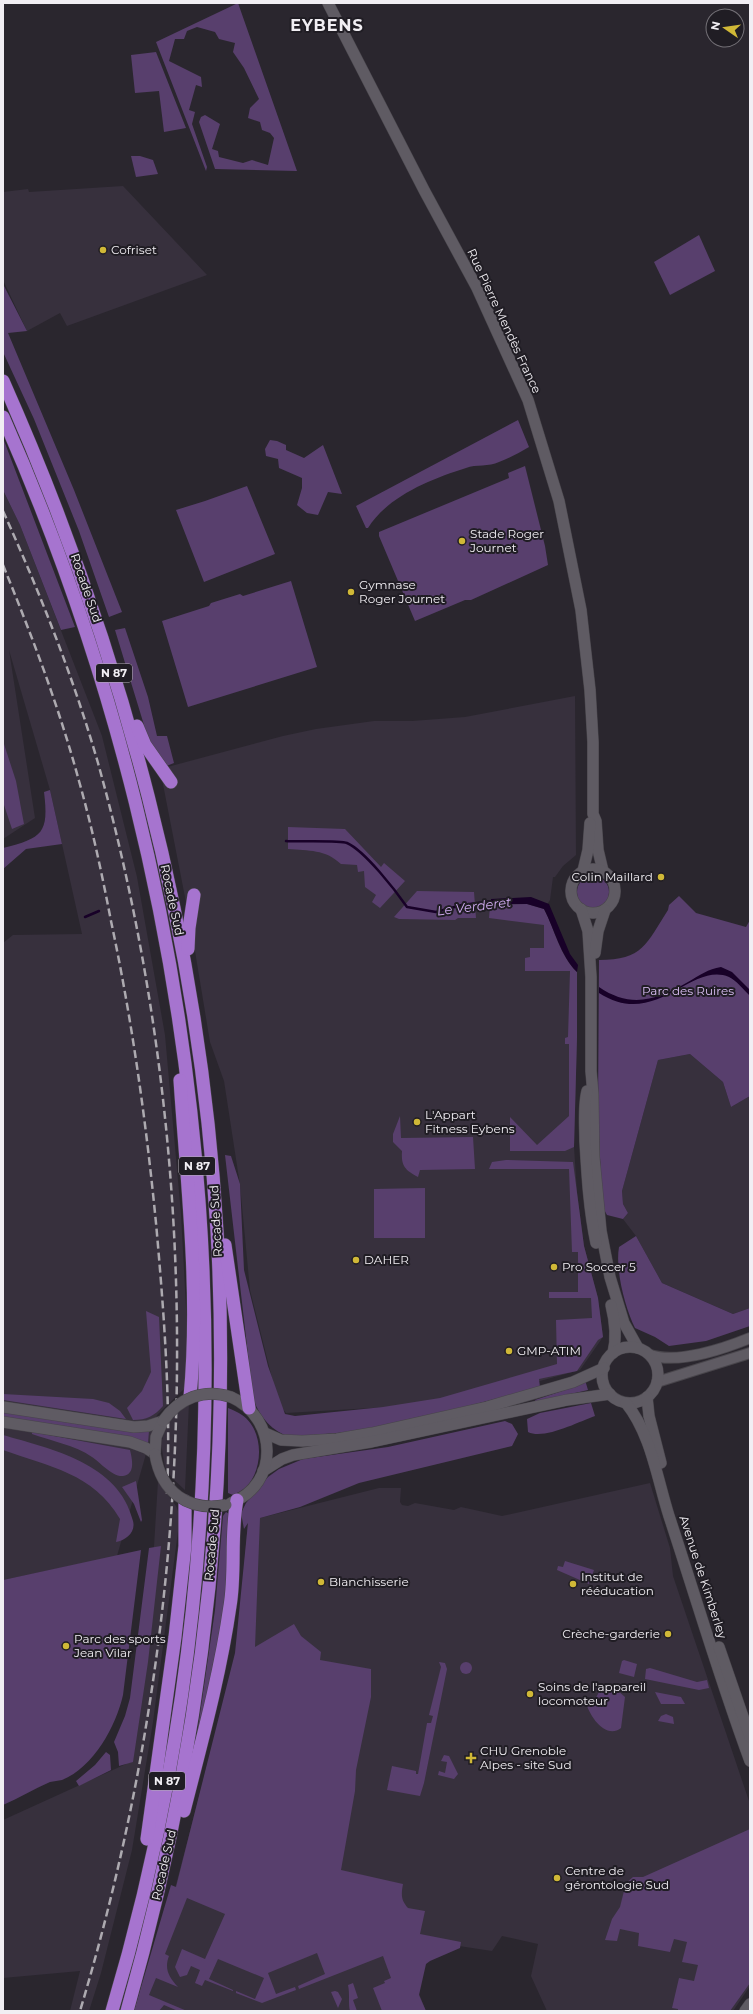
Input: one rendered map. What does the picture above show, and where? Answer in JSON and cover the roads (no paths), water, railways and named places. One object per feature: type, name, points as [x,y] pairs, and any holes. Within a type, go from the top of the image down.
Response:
[{"type":"highway","name":"Rocade Sud","points":[[3,381],[57,508],[94,613],[131,730],[151,807],[187,977],[208,1127],[217,1232],[220,1321],[220,1401],[213,1546],[200,1667],[187,1752],[168,1849],[127,2011]]},
{"type":"highway","name":"Rocade Sud","points":[[3,417],[57,550],[106,698],[147,853],[172,976],[192,1108],[202,1218],[206,1358],[202,1483],[191,1618],[172,1749],[144,1888],[113,2007]]},
{"type":"highway","name":"N 87","points":[[94,613],[144,745],[171,782]]},
{"type":"highway","points":[[187,977],[188,936],[194,895]]},
{"type":"highway","points":[[172,976],[190,1238],[193,1343],[190,1397]]},
{"type":"highway","points":[[208,1127],[249,1408]]},
{"type":"highway","points":[[113,2007],[144,1855],[162,1737],[174,1645],[186,1531],[185,1501]]},
{"type":"highway","points":[[168,1849],[176,1845],[226,1631],[233,1581],[234,1514],[232,1502]]},
{"type":"main road","name":"Rue Pierre Mendès France","points":[[328,3],[420,184],[477,288],[528,400],[559,501],[581,610],[590,690],[593,742],[593,817],[590,823],[588,850],[583,871]]},
{"type":"main road","name":"Rue Pierre Mendès France","points":[[593,817],[596,821],[598,850],[603,870]]},
{"type":"main road","points":[[591,977],[598,931],[605,910],[613,901],[616,891],[613,881],[603,870],[594,868],[583,871],[576,877],[571,889],[573,900],[581,909],[588,924],[591,977],[591,1071],[596,1187],[601,1231],[610,1277],[624,1323],[638,1348]]},
{"type":"main road","points":[[581,909],[590,913],[605,910]]},
{"type":"main road","points":[[591,1071],[586,1095],[585,1124],[589,1195],[593,1228],[614,1319],[615,1339],[613,1353],[604,1368],[603,1377],[605,1386],[610,1394],[620,1401],[626,1403],[641,1401],[647,1397],[654,1390],[658,1372],[650,1355],[638,1348],[625,1348],[613,1353]]},
{"type":"main road","points":[[265,1433],[281,1440],[302,1441],[336,1439],[372,1433],[487,1407],[573,1382],[604,1368]]},
{"type":"main road","points":[[211,1393],[232,1398],[249,1408],[265,1433],[267,1454],[263,1471],[253,1487],[232,1502],[204,1506],[185,1501],[169,1488],[161,1476],[155,1454],[156,1438],[163,1421],[178,1404],[190,1397],[211,1393]]},
{"type":"main road","points":[[263,1471],[282,1459],[293,1455],[372,1442],[566,1400],[610,1394]]},
{"type":"main road","name":"Avenue de Kimberley","points":[[647,1397],[649,1416],[671,1505],[750,1737]]},
{"type":"main road","name":"Avenue de Kimberley","points":[[626,1403],[635,1413],[650,1452],[719,1670],[750,1761]]},
{"type":"main road","points":[[3,1407],[117,1425],[140,1427],[163,1421]]},
{"type":"main road","points":[[3,1422],[138,1444],[155,1454]]},
{"type":"main road","points":[[745,2011],[750,2004]]},
{"type":"street","points":[[650,1355],[669,1359],[688,1356],[737,1344],[750,1338]]},
{"type":"street","points":[[657,1382],[750,1353]]},
{"type":"waterway","name":"Le Verderet","points":[[286,841],[347,843],[354,847],[371,863],[407,907],[436,912],[462,905],[493,901]]},
{"type":"waterway","name":"Le Verderet","points":[[85,917],[99,911]]},
{"type":"railway","points":[[3,511],[55,635],[78,698],[98,763],[135,917],[160,1073],[174,1230],[177,1388],[169,1546],[150,1703],[120,1858],[80,2011]]},
{"type":"railway","points":[[3,565],[44,672],[71,753],[84,798],[119,958],[143,1109],[159,1257],[167,1392],[167,1494]]},
{"type":"place","name":"Cofriset","points":[[103,250]]},
{"type":"place","name":"Stade Roger Journet","points":[[462,541]]},
{"type":"place","name":"Gymnase Roger Journet","points":[[351,592]]},
{"type":"place","name":"Colin Maillard","points":[[661,877]]},
{"type":"place","name":"L'Appart Fitness Eybens","points":[[417,1122]]},
{"type":"place","name":"DAHER","points":[[356,1260]]},
{"type":"place","name":"Pro Soccer 5","points":[[554,1267]]},
{"type":"place","name":"GMP-ATIM","points":[[509,1351]]},
{"type":"place","name":"Blanchisserie","points":[[321,1582]]},
{"type":"place","name":"Institut de rééducation","points":[[573,1584]]},
{"type":"place","name":"Crèche-garderie","points":[[668,1634]]},
{"type":"place","name":"Parc des sports Jean Vilar","points":[[66,1646]]},
{"type":"place","name":"Soins de l'appareil locomoteur","points":[[530,1694]]},
{"type":"place","name":"CHU Grenoble Alpes - site Sud","points":[[471,1758]]},
{"type":"place","name":"Centre de gérontologie Sud","points":[[557,1878]]},
{"type":"district","name":"EYBENS","points":[[327,25]]},
{"type":"park label","name":"Parc des Ruires","points":[[688,991]]}]
